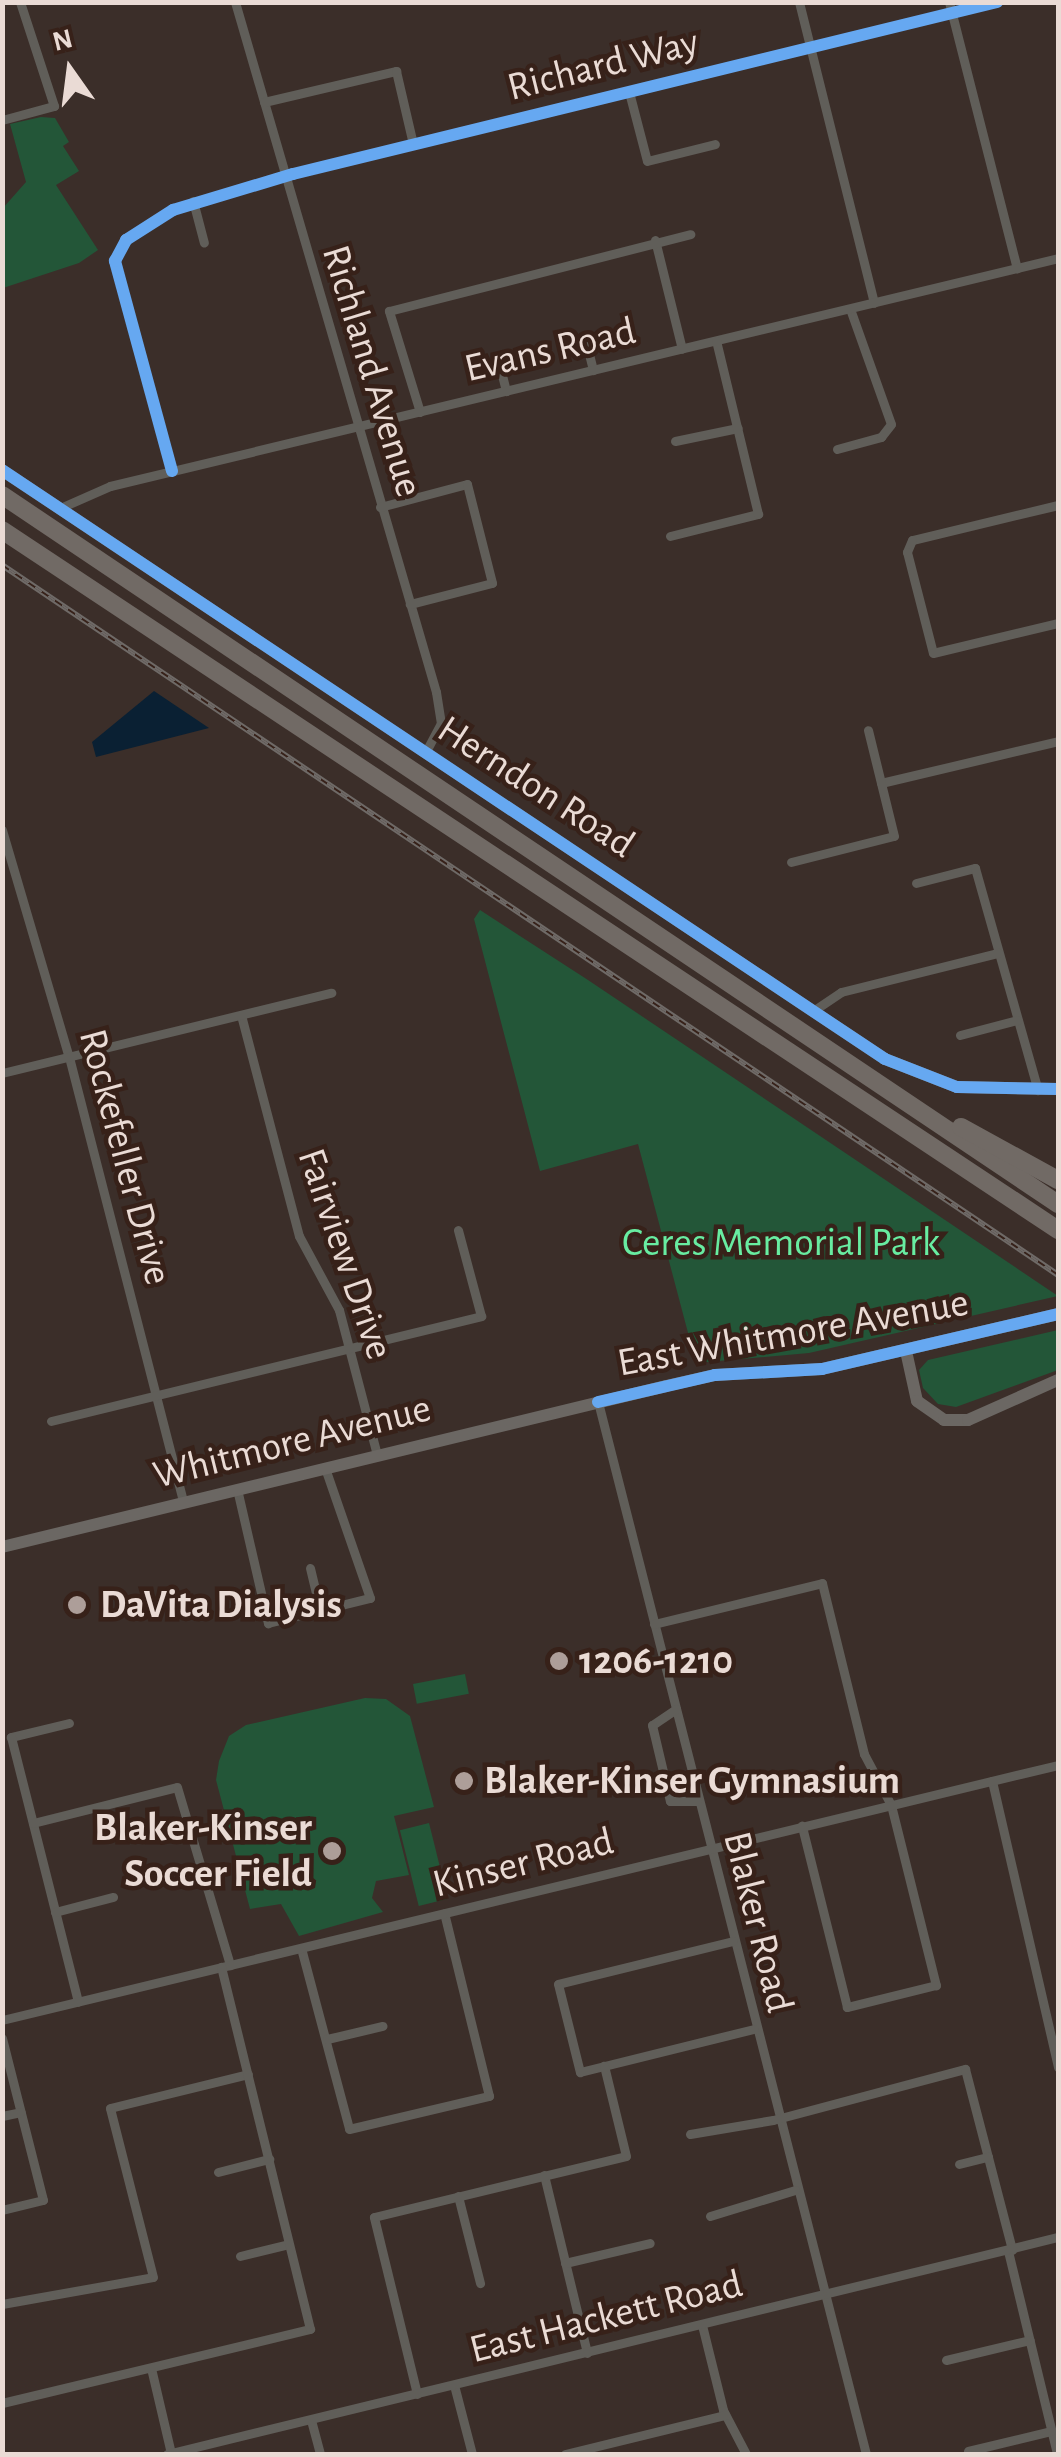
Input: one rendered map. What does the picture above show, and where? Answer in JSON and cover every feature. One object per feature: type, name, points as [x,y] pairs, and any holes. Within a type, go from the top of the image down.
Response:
[{"type":"highway","points":[[2,494],[1058,1204]]},
{"type":"highway","points":[[2,530],[1058,1230]]},
{"type":"highway","points":[[873,1078],[1058,1180]]},
{"type":"street","points":[[2,120],[54,106],[20,2]]},
{"type":"street","name":"Richland Avenue","points":[[236,2],[440,712],[425,753]]},
{"type":"street","points":[[799,2],[874,303]]},
{"type":"street","name":"Richard Way","points":[[172,471],[116,261],[132,235],[194,201],[811,49],[950,8],[997,2]]},
{"type":"street","points":[[950,8],[1017,268]]},
{"type":"street","points":[[264,102],[396,70],[413,144]]},
{"type":"street","points":[[629,92],[646,161],[715,144]]},
{"type":"street","points":[[194,201],[204,244]]},
{"type":"street","points":[[420,412],[388,312],[690,234]]},
{"type":"street","points":[[655,240],[682,349]]},
{"type":"street","name":"Evans Road","points":[[60,508],[80,494],[1058,258]]},
{"type":"street","points":[[837,449],[881,437],[891,424],[850,308]]},
{"type":"street","points":[[670,536],[758,514],[716,341]]},
{"type":"street","points":[[587,346],[592,370]]},
{"type":"street","points":[[500,366],[506,391]]},
{"type":"street","points":[[674,442],[738,428]]},
{"type":"street","name":"Herndon Road","points":[[2,470],[884,1060],[931,1080],[988,1092],[1058,1088]]},
{"type":"street","points":[[380,507],[466,484],[492,582],[410,604]]},
{"type":"street","points":[[1058,505],[908,545],[933,653],[1058,623]]},
{"type":"street","points":[[791,862],[894,836],[868,730]]},
{"type":"street","points":[[882,783],[1058,742]]},
{"type":"street","name":"Rockefeller Drive","points":[[2,830],[69,1057],[183,1501]]},
{"type":"street","points":[[916,882],[975,868],[1038,1091]]},
{"type":"street","points":[[813,1011],[842,992],[998,953]]},
{"type":"street","points":[[2,1074],[331,993]]},
{"type":"street","name":"Fairview Drive","points":[[241,1015],[299,1236],[339,1310],[377,1455]]},
{"type":"street","points":[[960,1035],[1017,1020]]},
{"type":"street","points":[[51,1421],[481,1316],[458,1230]]},
{"type":"street","name":"East Whitmore Avenue","points":[[598,1402],[715,1375],[802,1371],[906,1351],[1058,1314]]},
{"type":"street","points":[[906,1351],[917,1401],[944,1420],[968,1420],[1058,1380]]},
{"type":"street","name":"Whitmore Avenue","points":[[2,1546],[598,1402]]},
{"type":"street","name":"Blaker Road","points":[[598,1402],[776,2118],[866,2454]]},
{"type":"street","points":[[237,1488],[268,1623],[370,1598],[326,1468]]},
{"type":"street","points":[[310,1568],[320,1610]]},
{"type":"street","points":[[654,1624],[822,1582],[864,1754],[890,1805],[936,1984],[846,2006],[802,1826]]},
{"type":"street","points":[[676,1709],[652,1725],[670,1801],[698,1801]]},
{"type":"street","points":[[69,1722],[11,1737],[78,2002]]},
{"type":"street","name":"Kinser Road","points":[[2,2020],[1058,1765]]},
{"type":"street","points":[[992,1781],[1058,2068]]},
{"type":"street","points":[[2,2403],[310,2329],[226,1966],[177,1787],[32,1823]]},
{"type":"street","points":[[55,1912],[113,1897]]},
{"type":"street","points":[[300,1948],[349,2128],[489,2096],[444,1913]]},
{"type":"street","points":[[733,1941],[558,1984],[580,2072],[754,2029]]},
{"type":"street","points":[[327,2039],[382,2026]]},
{"type":"street","points":[[2,2038],[43,2200],[2,2210]]},
{"type":"street","points":[[417,2394],[374,2217],[626,2156],[604,2066]]},
{"type":"street","points":[[690,2134],[776,2118],[965,2068],[1057,2454]]},
{"type":"street","points":[[2,2304],[153,2278],[110,2108],[248,2074]]},
{"type":"street","points":[[2,2116],[21,2112]]},
{"type":"street","points":[[959,2164],[988,2157]]},
{"type":"street","points":[[218,2172],[268,2159]]},
{"type":"street","points":[[544,2176],[588,2353]]},
{"type":"street","points":[[710,2216],[795,2190]]},
{"type":"street","points":[[458,2196],[480,2284]]},
{"type":"street","name":"East Hackett Road","points":[[169,2454],[1058,2237]]},
{"type":"street","points":[[565,2263],[650,2243]]},
{"type":"street","points":[[240,2256],[290,2244]]},
{"type":"street","points":[[702,2325],[725,2415],[746,2454]]},
{"type":"street","points":[[946,2360],[1030,2340]]},
{"type":"street","points":[[151,2368],[169,2454]]},
{"type":"street","points":[[454,2385],[472,2454]]},
{"type":"street","points":[[565,2454],[725,2415]]},
{"type":"street","points":[[311,2420],[320,2454]]},
{"type":"street","points":[[968,2451],[1051,2431]]},
{"type":"green space","points":[[55,118],[69,142],[63,146],[79,171],[56,185],[98,250],[79,263],[3,288],[3,208],[26,182],[10,124]]},
{"type":"green space","name":"Ceres Memorial Park","points":[[480,910],[1058,1296],[809,1353],[696,1363],[638,1144],[540,1171],[474,919]]},
{"type":"green space","points":[[1058,1330],[1058,1370],[956,1407],[938,1404],[923,1388],[919,1370],[928,1360]]},
{"type":"green space","points":[[465,1674],[469,1694],[417,1704],[413,1684]]},
{"type":"green space","points":[[365,1698],[386,1699],[410,1716],[434,1807],[394,1816],[409,1875],[376,1881],[372,1898],[383,1912],[299,1936],[281,1904],[250,1909],[216,1780],[219,1761],[229,1736],[246,1725]]},
{"type":"green space","points":[[429,1823],[448,1899],[419,1906],[400,1830]]},
{"type":"water","points":[[154,691],[209,728],[96,757],[92,742]]},
{"type":"railway","points":[[2,565],[1058,1275]]},
{"type":"cycle path","points":[[172,471],[115,261],[126,240],[173,210],[293,174],[997,2]]},
{"type":"cycle path","points":[[2,470],[885,1059],[957,1087],[1058,1089]]},
{"type":"cycle path","points":[[598,1402],[715,1375],[822,1369],[1058,1314]]},
{"type":"place","name":"DaVita Dialysis","points":[[77,1605]]},
{"type":"place","name":"1206-1210","points":[[559,1661]]},
{"type":"place","name":"Blaker-Kinser Gymnasium","points":[[464,1781]]},
{"type":"place","name":"Blaker-Kinser Soccer Field","points":[[332,1851]]}]
